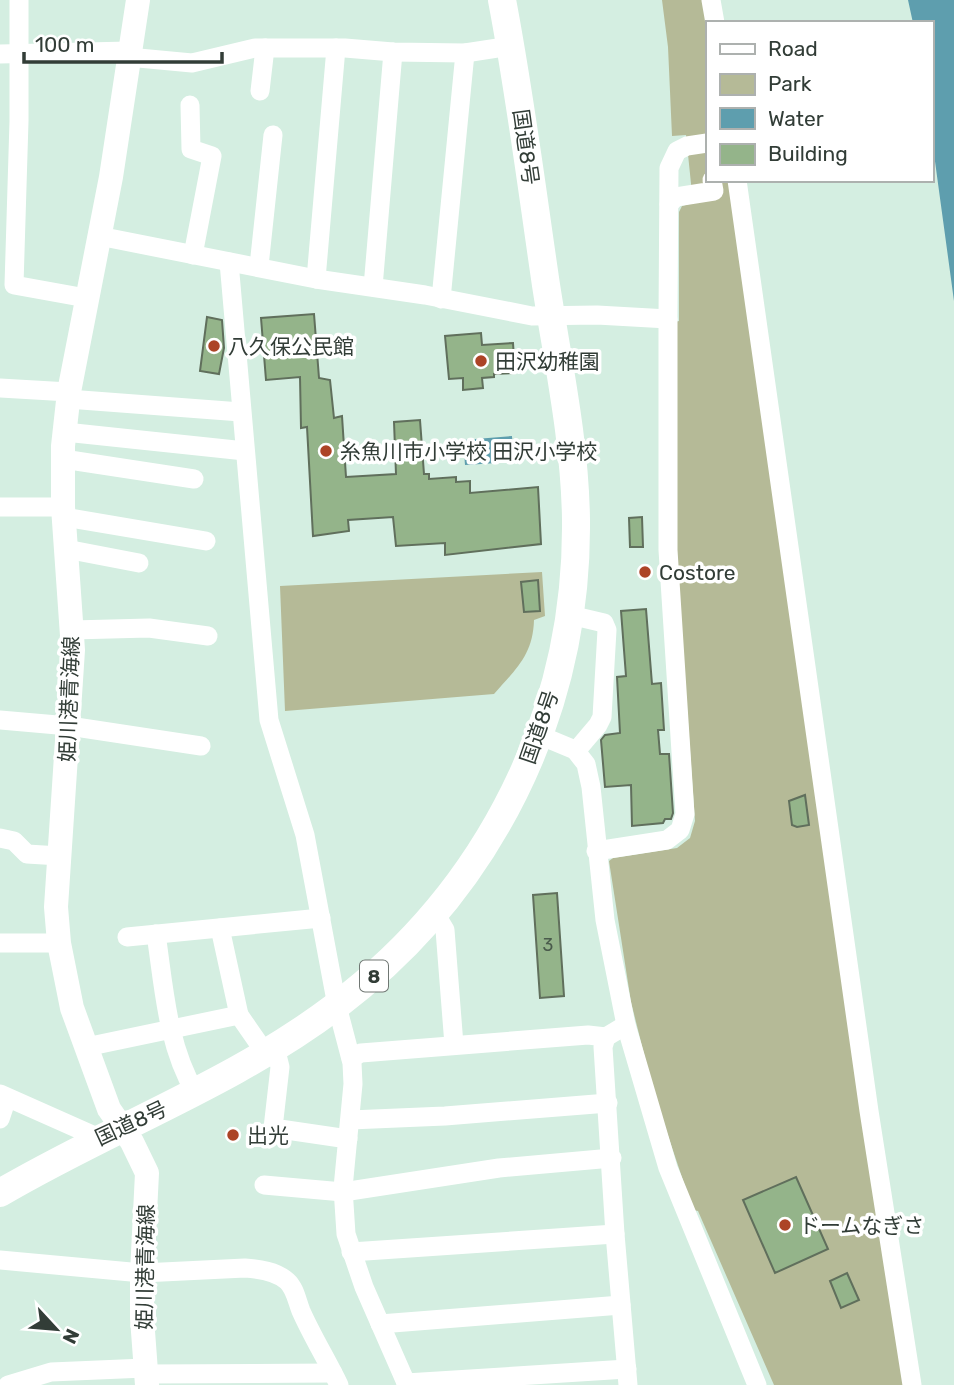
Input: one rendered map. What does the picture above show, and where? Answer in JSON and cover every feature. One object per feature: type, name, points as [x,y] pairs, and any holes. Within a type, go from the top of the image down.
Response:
[{"type":"highway","name":"国道8号","points":[[0,1193],[296,1036],[337,1006],[402,951],[436,915],[466,876],[495,830],[539,735],[570,615],[575,568],[575,490],[565,404],[502,0]]},
{"type":"main road","name":"姫川港青海線","points":[[138,0],[111,177],[68,396],[63,459],[64,512],[73,650],[56,907],[58,943],[72,1008],[109,1110],[111,1134],[138,1151],[146,1173],[142,1273],[146,1376]]},
{"type":"street","points":[[19,0],[9,53],[19,121],[14,285],[86,298]]},
{"type":"street","points":[[711,0],[715,21]]},
{"type":"street","points":[[9,53],[129,54],[192,63],[265,48],[465,53],[511,46]]},
{"type":"street","points":[[260,91],[265,48]]},
{"type":"street","points":[[316,279],[336,48]]},
{"type":"street","points":[[373,288],[393,52]]},
{"type":"street","points":[[441,299],[465,53]]},
{"type":"street","points":[[190,105],[191,149],[212,156],[193,255]]},
{"type":"street","points":[[259,266],[273,135]]},
{"type":"street","points":[[596,851],[667,840],[680,830],[685,814],[668,550],[669,167],[677,150],[706,143]]},
{"type":"street","points":[[669,204],[676,197],[714,191],[712,182]]},
{"type":"street","points":[[737,182],[869,1111],[912,1385]]},
{"type":"street","points":[[99,236],[316,279],[532,316],[597,315],[668,319]]},
{"type":"street","points":[[229,262],[269,720],[305,835],[337,1006],[351,1058],[353,1084],[343,1192],[346,1234],[406,1384],[628,1377],[615,1234],[603,1047],[607,1037],[626,1025]]},
{"type":"street","points":[[0,388],[242,412]]},
{"type":"street","points":[[65,432],[245,451]]},
{"type":"street","points":[[63,459],[194,479]]},
{"type":"street","points":[[0,507],[64,512],[206,541]]},
{"type":"street","points":[[66,549],[139,564]]},
{"type":"street","points":[[570,615],[604,623],[607,630],[602,716],[598,725],[576,751]]},
{"type":"street","points":[[72,630],[149,628],[208,636]]},
{"type":"street","points":[[0,720],[69,726],[201,746]]},
{"type":"street","points":[[539,735],[576,751],[581,755],[589,774],[609,949],[626,1025],[668,1168],[757,1385]]},
{"type":"street","points":[[0,838],[13,841],[27,854],[60,856]]},
{"type":"street","points":[[436,915],[445,930],[454,1045]]},
{"type":"street","points":[[127,937],[321,918]]},
{"type":"street","points":[[220,928],[239,1015],[270,1050],[280,1068],[273,1128],[349,1130],[445,1116],[608,1103]]},
{"type":"street","points":[[156,934],[171,1029],[183,1072],[195,1091]]},
{"type":"street","points":[[0,943],[58,943]]},
{"type":"street","points":[[86,1047],[239,1015]]},
{"type":"street","points":[[351,1058],[361,1053],[454,1045],[589,1035],[607,1037]]},
{"type":"street","points":[[0,1119],[4,1096],[111,1134]]},
{"type":"street","points":[[264,1185],[343,1192],[499,1168],[612,1158]]},
{"type":"street","points":[[351,1252],[615,1234]]},
{"type":"street","points":[[0,1260],[142,1273],[245,1268],[278,1276],[288,1282],[295,1294],[336,1379],[51,1372],[11,1385]]},
{"type":"street","points":[[380,1324],[621,1305]]},
{"type":"green space","points":[[662,0],[707,0],[706,182],[732,182],[909,1385],[774,1385],[698,1211],[693,1210],[654,1094],[631,1002],[609,861],[613,858],[677,848],[690,838],[695,821],[684,666],[677,616],[675,322],[679,321],[679,212],[682,206],[693,203],[686,135],[672,136],[668,47]]},
{"type":"green space","points":[[542,572],[545,616],[534,620],[527,652],[494,694],[285,711],[280,586]]},
{"type":"water","points":[[908,0],[954,0],[954,301],[933,147],[933,21],[913,21]]},
{"type":"water","points":[[512,436],[514,462],[465,465],[463,440]]},
{"type":"building","points":[[314,314],[319,378],[330,380],[334,418],[342,416],[346,477],[396,474],[394,422],[420,420],[424,474],[429,474],[429,479],[456,477],[456,482],[470,481],[470,493],[538,487],[541,544],[445,555],[445,543],[396,546],[393,517],[348,520],[349,531],[313,536],[307,427],[301,428],[300,377],[266,380],[261,318]]},
{"type":"building","name":"八久保公民館","points":[[207,317],[222,320],[224,348],[219,374],[200,371]]},
{"type":"building","name":"田沢幼稚園","points":[[481,333],[482,345],[513,343],[515,373],[494,374],[494,377],[482,378],[483,388],[463,390],[463,378],[449,379],[445,336]]},
{"type":"building","points":[[642,517],[643,547],[630,547],[629,518]]},
{"type":"building","points":[[538,580],[540,611],[524,612],[521,582]]},
{"type":"building","points":[[646,609],[652,684],[661,683],[664,730],[658,730],[660,754],[669,754],[673,813],[671,819],[665,819],[663,823],[632,826],[631,785],[605,787],[601,740],[605,735],[620,733],[617,677],[626,676],[621,611]]},
{"type":"building","points":[[805,795],[809,825],[797,827],[792,825],[789,801]]},
{"type":"building","points":[[557,893],[564,996],[540,998],[533,895]]},
{"type":"building","name":"ドームなぎさ","points":[[796,1177],[828,1249],[775,1273],[743,1200]]},
{"type":"building","points":[[847,1273],[859,1300],[841,1308],[830,1281]]},
{"type":"place","name":"八久保公民館","points":[[214,346]]},
{"type":"place","name":"田沢幼稚園","points":[[481,361]]},
{"type":"place","name":"糸魚川市小学校 田沢小学校","points":[[326,451]]},
{"type":"place","name":"Costore","points":[[645,572]]},
{"type":"place","name":"出光","points":[[233,1135]]},
{"type":"place","name":"ドームなぎさ","points":[[785,1225]]}]
